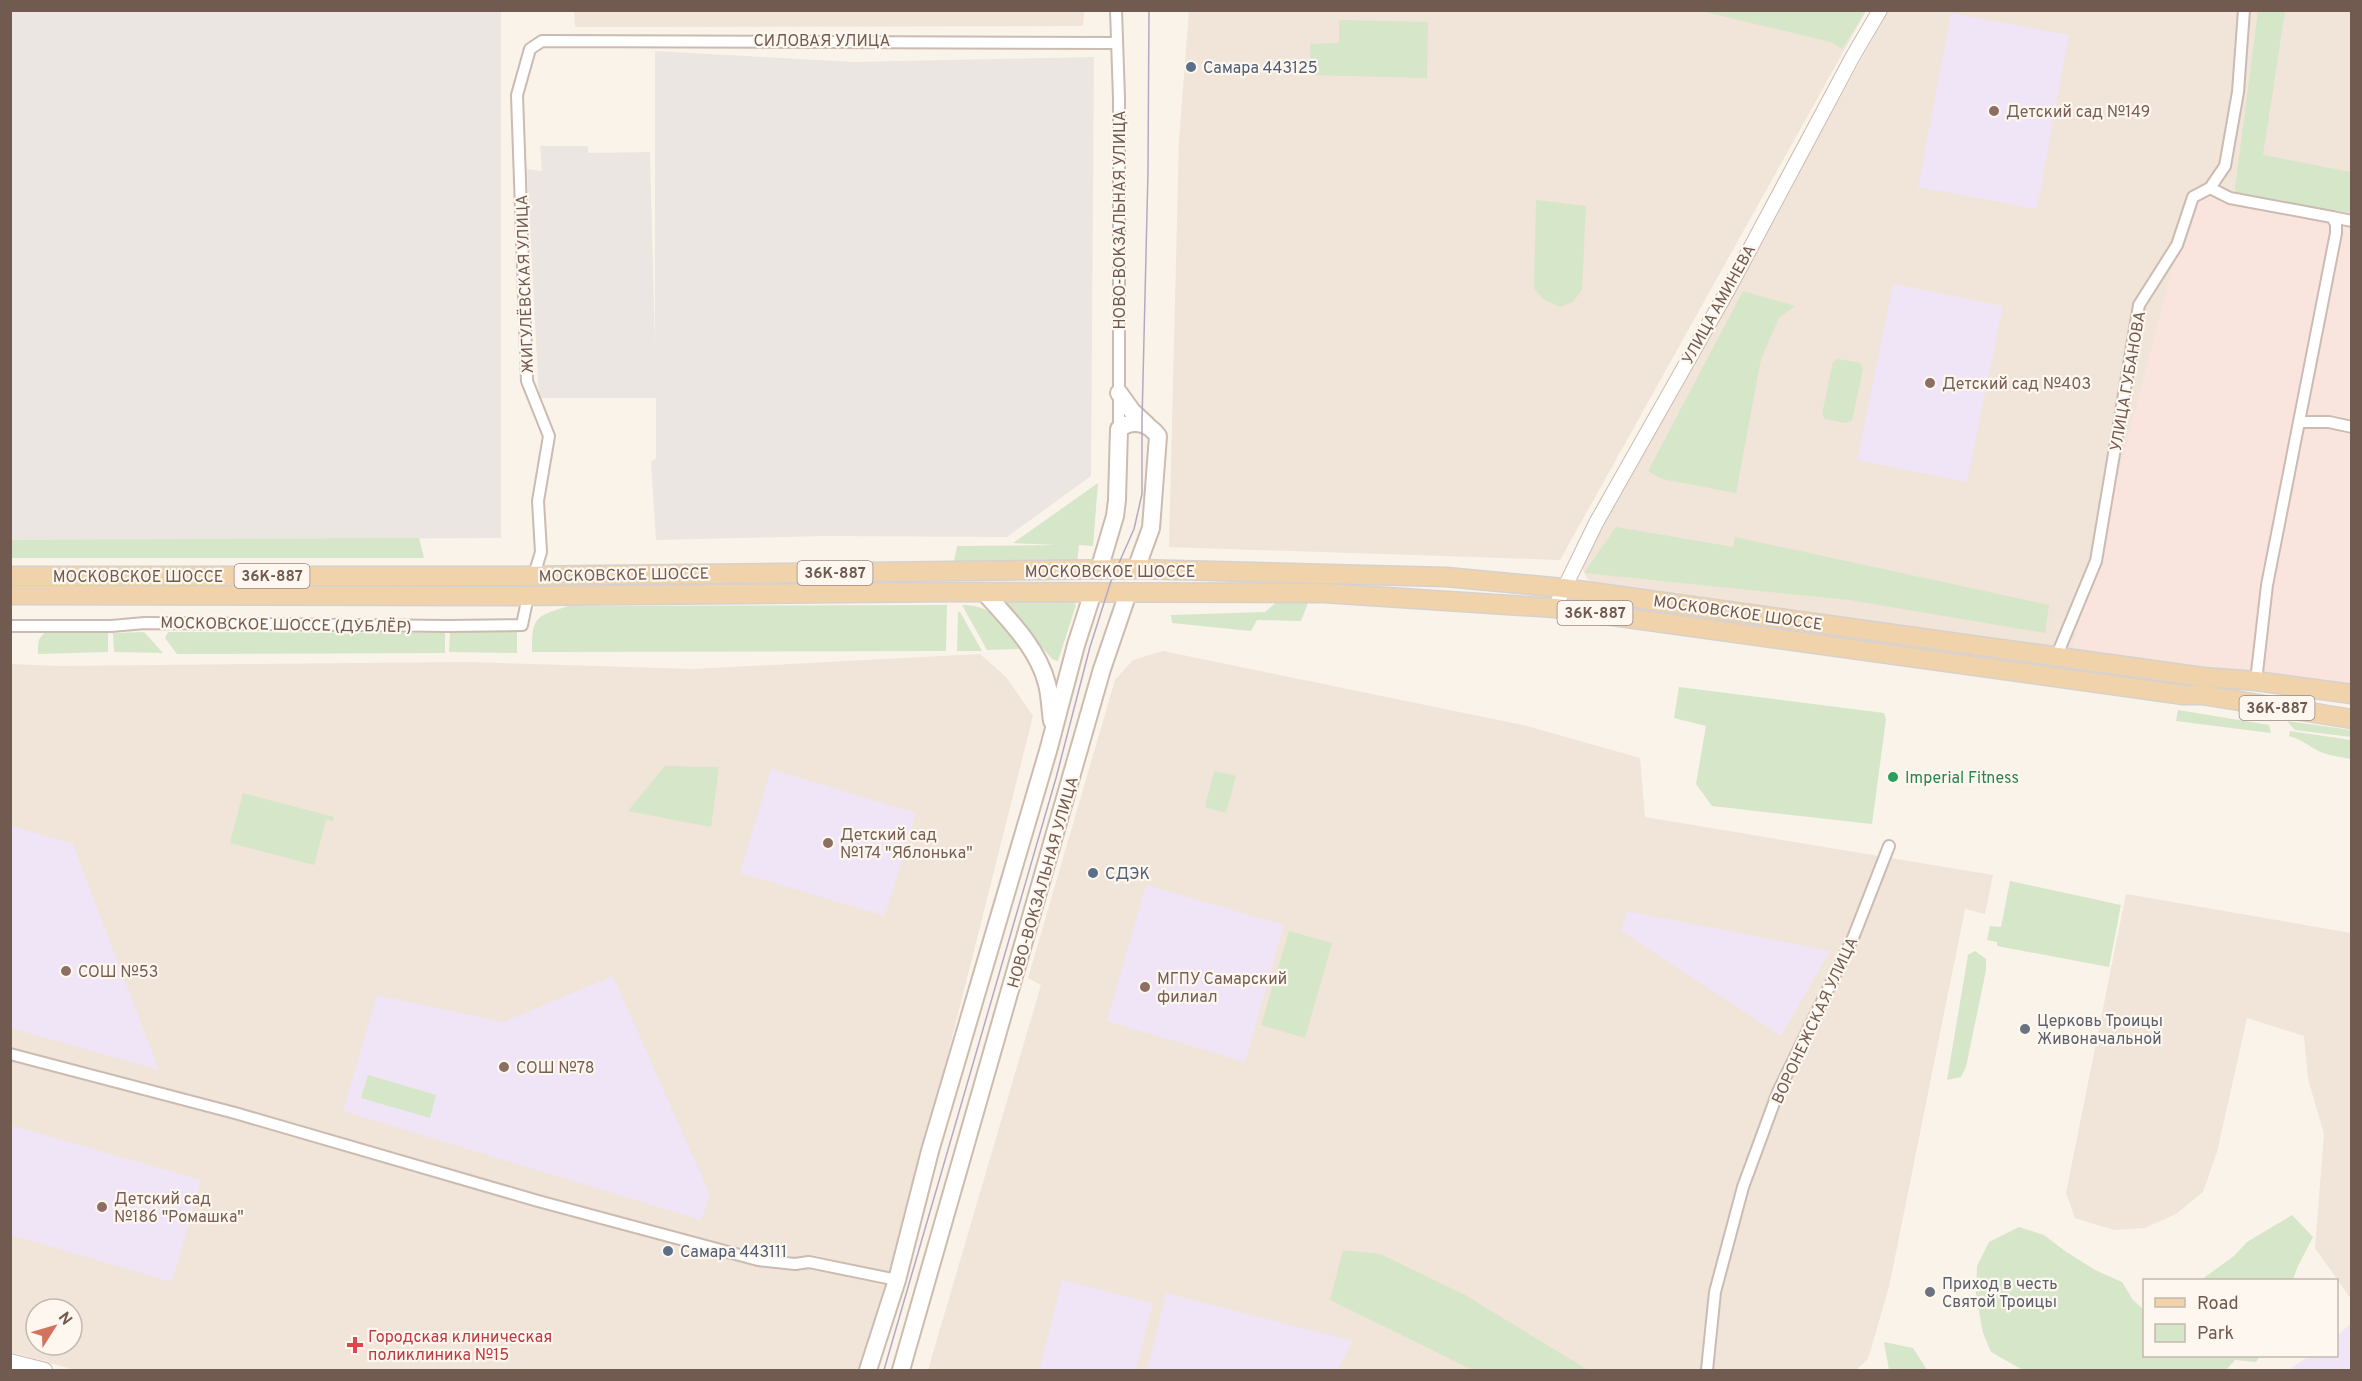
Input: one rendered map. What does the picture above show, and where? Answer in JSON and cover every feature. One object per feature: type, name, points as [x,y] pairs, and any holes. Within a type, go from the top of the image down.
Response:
[{"type":"main road","points":[[1119,394],[1147,425]]},
{"type":"main road","points":[[1119,429],[1131,423],[1147,425]]},
{"type":"main road","name":"НОВО-ВОКЗАЛЬНАЯ УЛИЦА","points":[[901,1371],[1102,669],[1151,528],[1158,436],[1147,425]]},
{"type":"main road","name":"НОВО-ВОКЗАЛЬНАЯ УЛИЦА","points":[[868,1371],[897,1280],[930,1151],[1096,581],[1117,500],[1119,429]]},
{"type":"main road","name":"МОСКОВСКОЕ ШОССЕ","points":[[10,576],[531,586]]},
{"type":"main road","name":"МОСКОВСКОЕ ШОССЕ","points":[[10,586],[531,586],[639,583],[979,588],[1096,581]]},
{"type":"main road","name":"МОСКОВСКОЕ ШОССЕ","points":[[10,595],[531,586],[1096,581],[1336,585],[1561,594],[1821,635],[2256,681],[2352,694]]},
{"type":"main road","name":"МОСКОВСКОЕ ШОССЕ","points":[[1132,581],[1555,608],[2184,695],[2202,695],[2352,719]]},
{"type":"main road","points":[[979,588],[1010,622],[1039,662],[1047,683],[1053,730]]},
{"type":"main road","name":"МОСКОВСКОЕ ШОССЕ","points":[[2055,659],[2185,684],[2202,695]]},
{"type":"main road","name":"МОСКОВСКОЕ ШОССЕ","points":[[2185,684],[2203,677]]},
{"type":"street","name":"НОВО-ВОКЗАЛЬНАЯ УЛИЦА","points":[[1116,10],[1119,98],[1119,429]]},
{"type":"street","name":"УЛИЦА АМИНЕВА","points":[[1561,594],[1617,485],[1729,288],[1880,10]]},
{"type":"street","name":"УЛИЦА ГУБАНОВА","points":[[2055,659],[2096,561],[2139,305],[2177,245],[2193,197],[2210,188],[2225,166],[2238,92],[2244,10]]},
{"type":"street","name":"СИЛОВАЯ УЛИЦА","points":[[530,48],[542,41],[810,40],[1116,43]]},
{"type":"street","name":"ЖИГУЛЁВСКАЯ УЛИЦА","points":[[530,48],[517,95],[527,381],[549,436],[538,501],[541,552],[531,586]]},
{"type":"street","points":[[2210,188],[2230,198],[2352,220]]},
{"type":"street","points":[[2256,681],[2267,585],[2336,233],[2336,224],[2332,217]]},
{"type":"street","points":[[2300,422],[2329,422],[2352,427]]},
{"type":"street","name":"МОСКОВСКОЕ ШОССЕ (ДУБЛЁР)","points":[[10,626],[111,626],[145,623],[522,625],[531,586]]},
{"type":"street","name":"ВОРОНЕЖСКАЯ УЛИЦА","points":[[1707,1371],[1715,1292],[1743,1187],[1778,1092],[1853,938],[1889,846]]},
{"type":"street","points":[[10,1054],[235,1113],[528,1198],[758,1260],[795,1264],[808,1262],[897,1280]]},
{"type":"street","points":[[10,1361],[45,1371]]},
{"type":"shaded area","points":[[574,10],[1084,11],[1083,26],[575,27]]},
{"type":"shaded area","points":[[10,11],[501,11],[501,538],[11,541]]},
{"type":"shaded area","points":[[1189,11],[1866,11],[1560,560],[1169,547],[1179,140]]},
{"type":"shaded area","points":[[1888,11],[2351,11],[2351,206],[2210,188],[2072,651],[1593,584],[1583,570],[1584,561],[1608,516]]},
{"type":"shaded area","name":"Детский сад №149","points":[[1951,13],[2069,35],[2037,209],[1918,187]]},
{"type":"shaded area","points":[[655,51],[854,62],[1094,57],[1091,476],[1007,537],[826,536],[656,540],[651,462],[656,458],[656,398],[539,398],[527,169],[542,171],[540,146],[588,146],[588,153],[650,152],[655,347]]},
{"type":"shaded area","points":[[2194,186],[2351,206],[2351,689],[2072,651]]},
{"type":"shaded area","name":"Детский сад №403","points":[[1893,284],[2003,306],[1967,482],[1857,460]]},
{"type":"shaded area","points":[[1163,651],[1527,726],[1640,758],[1645,817],[1993,875],[1985,914],[1965,909],[1889,1287],[1868,1359],[1856,1370],[928,1370],[1041,985],[1028,978],[1115,680],[1133,660]]},
{"type":"shaded area","points":[[980,654],[1006,677],[1033,716],[915,1185],[864,1370],[75,1370],[29,1357],[84,1357],[84,1297],[24,1297],[24,1356],[11,1352],[11,664],[61,666],[466,662],[693,669]]},
{"type":"shaded area","name":"Детский сад №174 \"Яблонька\"","points":[[771,769],[916,813],[885,916],[740,873]]},
{"type":"shaded area","name":"СОШ №53","points":[[10,825],[73,844],[159,1070],[11,1028]]},
{"type":"shaded area","points":[[1146,885],[1284,925],[1245,1062],[1107,1021]]},
{"type":"shaded area","points":[[2126,894],[2351,933],[2351,1299],[2315,1248],[2324,1134],[2308,1079],[2304,1036],[2247,1018],[2217,1152],[2203,1192],[2176,1214],[2145,1228],[2114,1230],[2075,1218],[2066,1193]]},
{"type":"shaded area","points":[[1627,911],[1830,951],[1781,1036],[1621,931]]},
{"type":"shaded area","name":"СОШ №78","points":[[613,976],[710,1195],[701,1220],[343,1111],[377,995],[503,1022]]},
{"type":"shaded area","name":"Детский сад №186 \"Ромашка\"","points":[[10,1125],[201,1180],[172,1282],[11,1235]]},
{"type":"shaded area","points":[[1062,1280],[1153,1303],[1136,1370],[1039,1370]]},
{"type":"shaded area","points":[[1166,1293],[1353,1341],[1337,1370],[1147,1370]]},
{"type":"shaded area","points":[[2351,1324],[2351,1370],[2288,1370],[2308,1357],[2338,1357],[2338,1334]]},
{"type":"green space","points":[[1866,10],[1842,49],[1831,42],[1701,11]]},
{"type":"green space","points":[[2258,11],[2285,11],[2263,155],[2351,172],[2351,213],[2234,196]]},
{"type":"green space","points":[[1339,20],[1428,22],[1427,78],[1311,75],[1310,44],[1339,43]]},
{"type":"green space","points":[[1536,200],[1586,206],[1582,290],[1573,302],[1560,307],[1543,299],[1534,288]]},
{"type":"green space","points":[[1743,291],[1795,306],[1779,318],[1761,359],[1736,493],[1662,479],[1648,471]]},
{"type":"green space","points":[[1838,359],[1860,363],[1863,369],[1852,420],[1846,423],[1825,419],[1822,414],[1833,362]]},
{"type":"green space","points":[[1098,483],[1093,546],[1079,545],[1077,562],[954,561],[957,546],[1058,545],[1013,543]]},
{"type":"green space","points":[[1616,527],[1733,547],[1735,537],[2049,605],[2045,633],[1850,600],[1584,573]]},
{"type":"green space","points":[[419,538],[424,558],[11,558],[11,540]]},
{"type":"green space","points":[[1073,601],[1076,605],[1058,661],[1052,659],[1006,605],[1006,602]]},
{"type":"green space","points":[[1278,601],[1308,603],[1301,621],[1257,620],[1251,631],[1172,623],[1171,615],[1265,612]]},
{"type":"green space","points":[[947,605],[946,651],[532,652],[533,631],[538,620],[548,613],[568,606]]},
{"type":"green space","points":[[962,605],[982,608],[997,618],[1020,649],[987,650]]},
{"type":"green space","points":[[958,612],[960,612],[982,651],[957,651]]},
{"type":"green space","points":[[48,631],[108,633],[108,652],[38,654],[40,638]]},
{"type":"green space","points":[[450,631],[517,632],[517,653],[449,652]]},
{"type":"green space","points":[[144,632],[163,653],[114,652],[113,633]]},
{"type":"green space","points":[[168,632],[445,633],[445,653],[177,654],[165,638]]},
{"type":"green space","points":[[1679,687],[1884,713],[1886,719],[1872,824],[1712,806],[1696,784],[1706,726],[1674,718]]},
{"type":"green space","points":[[2178,710],[2269,725],[2271,733],[2176,721]]},
{"type":"green space","points":[[2287,721],[2351,730],[2351,737],[2295,730]]},
{"type":"green space","points":[[2290,731],[2351,740],[2351,759],[2323,753],[2289,736]]},
{"type":"green space","points":[[665,766],[719,767],[711,827],[628,811]]},
{"type":"green space","points":[[1214,771],[1236,776],[1226,813],[1205,807]]},
{"type":"green space","points":[[243,793],[334,817],[333,821],[326,820],[314,865],[230,843]]},
{"type":"green space","points":[[2010,881],[2121,905],[2109,967],[1997,946],[1997,942],[1987,940],[1990,926],[2001,927]]},
{"type":"green space","points":[[1289,931],[1332,943],[1305,1038],[1261,1025]]},
{"type":"green space","points":[[1975,951],[1986,959],[1986,970],[1966,1067],[1961,1077],[1947,1080],[1968,955]]},
{"type":"green space","points":[[368,1075],[436,1095],[430,1118],[361,1098]]},
{"type":"green space","points":[[2292,1215],[2313,1237],[2293,1279],[2202,1279],[2234,1256],[2247,1242]]},
{"type":"green space","points":[[2019,1227],[2044,1235],[2095,1270],[2122,1282],[2133,1300],[2143,1309],[2143,1357],[2259,1357],[2256,1362],[2235,1360],[2226,1370],[2023,1370],[1991,1352],[1983,1333],[1976,1296],[1977,1266],[1989,1242]]},
{"type":"green space","points":[[1343,1250],[1380,1254],[1465,1295],[1588,1370],[1473,1370],[1330,1300]]},
{"type":"green space","points":[[1884,1342],[1913,1348],[1927,1370],[1889,1370]]},
{"type":"tram line","points":[[884,1370],[1056,778],[1090,647],[1111,581],[1134,529],[1142,494],[1149,10]]},
{"type":"place","name":"Самара 443125","points":[[1191,67]]},
{"type":"place","name":"Детский сад №149","points":[[1994,111]]},
{"type":"place","name":"Детский сад №403","points":[[1930,383]]},
{"type":"place","name":"Imperial Fitness","points":[[1893,777]]},
{"type":"place","name":"Детский сад №174 \"Яблонька\"","points":[[828,843]]},
{"type":"place","name":"СДЭК","points":[[1093,873]]},
{"type":"place","name":"СОШ №53","points":[[66,971]]},
{"type":"place","name":"МГПУ Самарский филиал","points":[[1145,987]]},
{"type":"place","name":"Церковь Троицы Живоначальной","points":[[2025,1029]]},
{"type":"place","name":"СОШ №78","points":[[504,1067]]},
{"type":"place","name":"Детский сад №186 \"Ромашка\"","points":[[102,1207]]},
{"type":"place","name":"Самара 443111","points":[[668,1251]]},
{"type":"place","name":"Приход в честь Святой Троицы","points":[[1930,1292]]},
{"type":"place","name":"Городская клиническая поликлиника №15","points":[[355,1345]]}]
